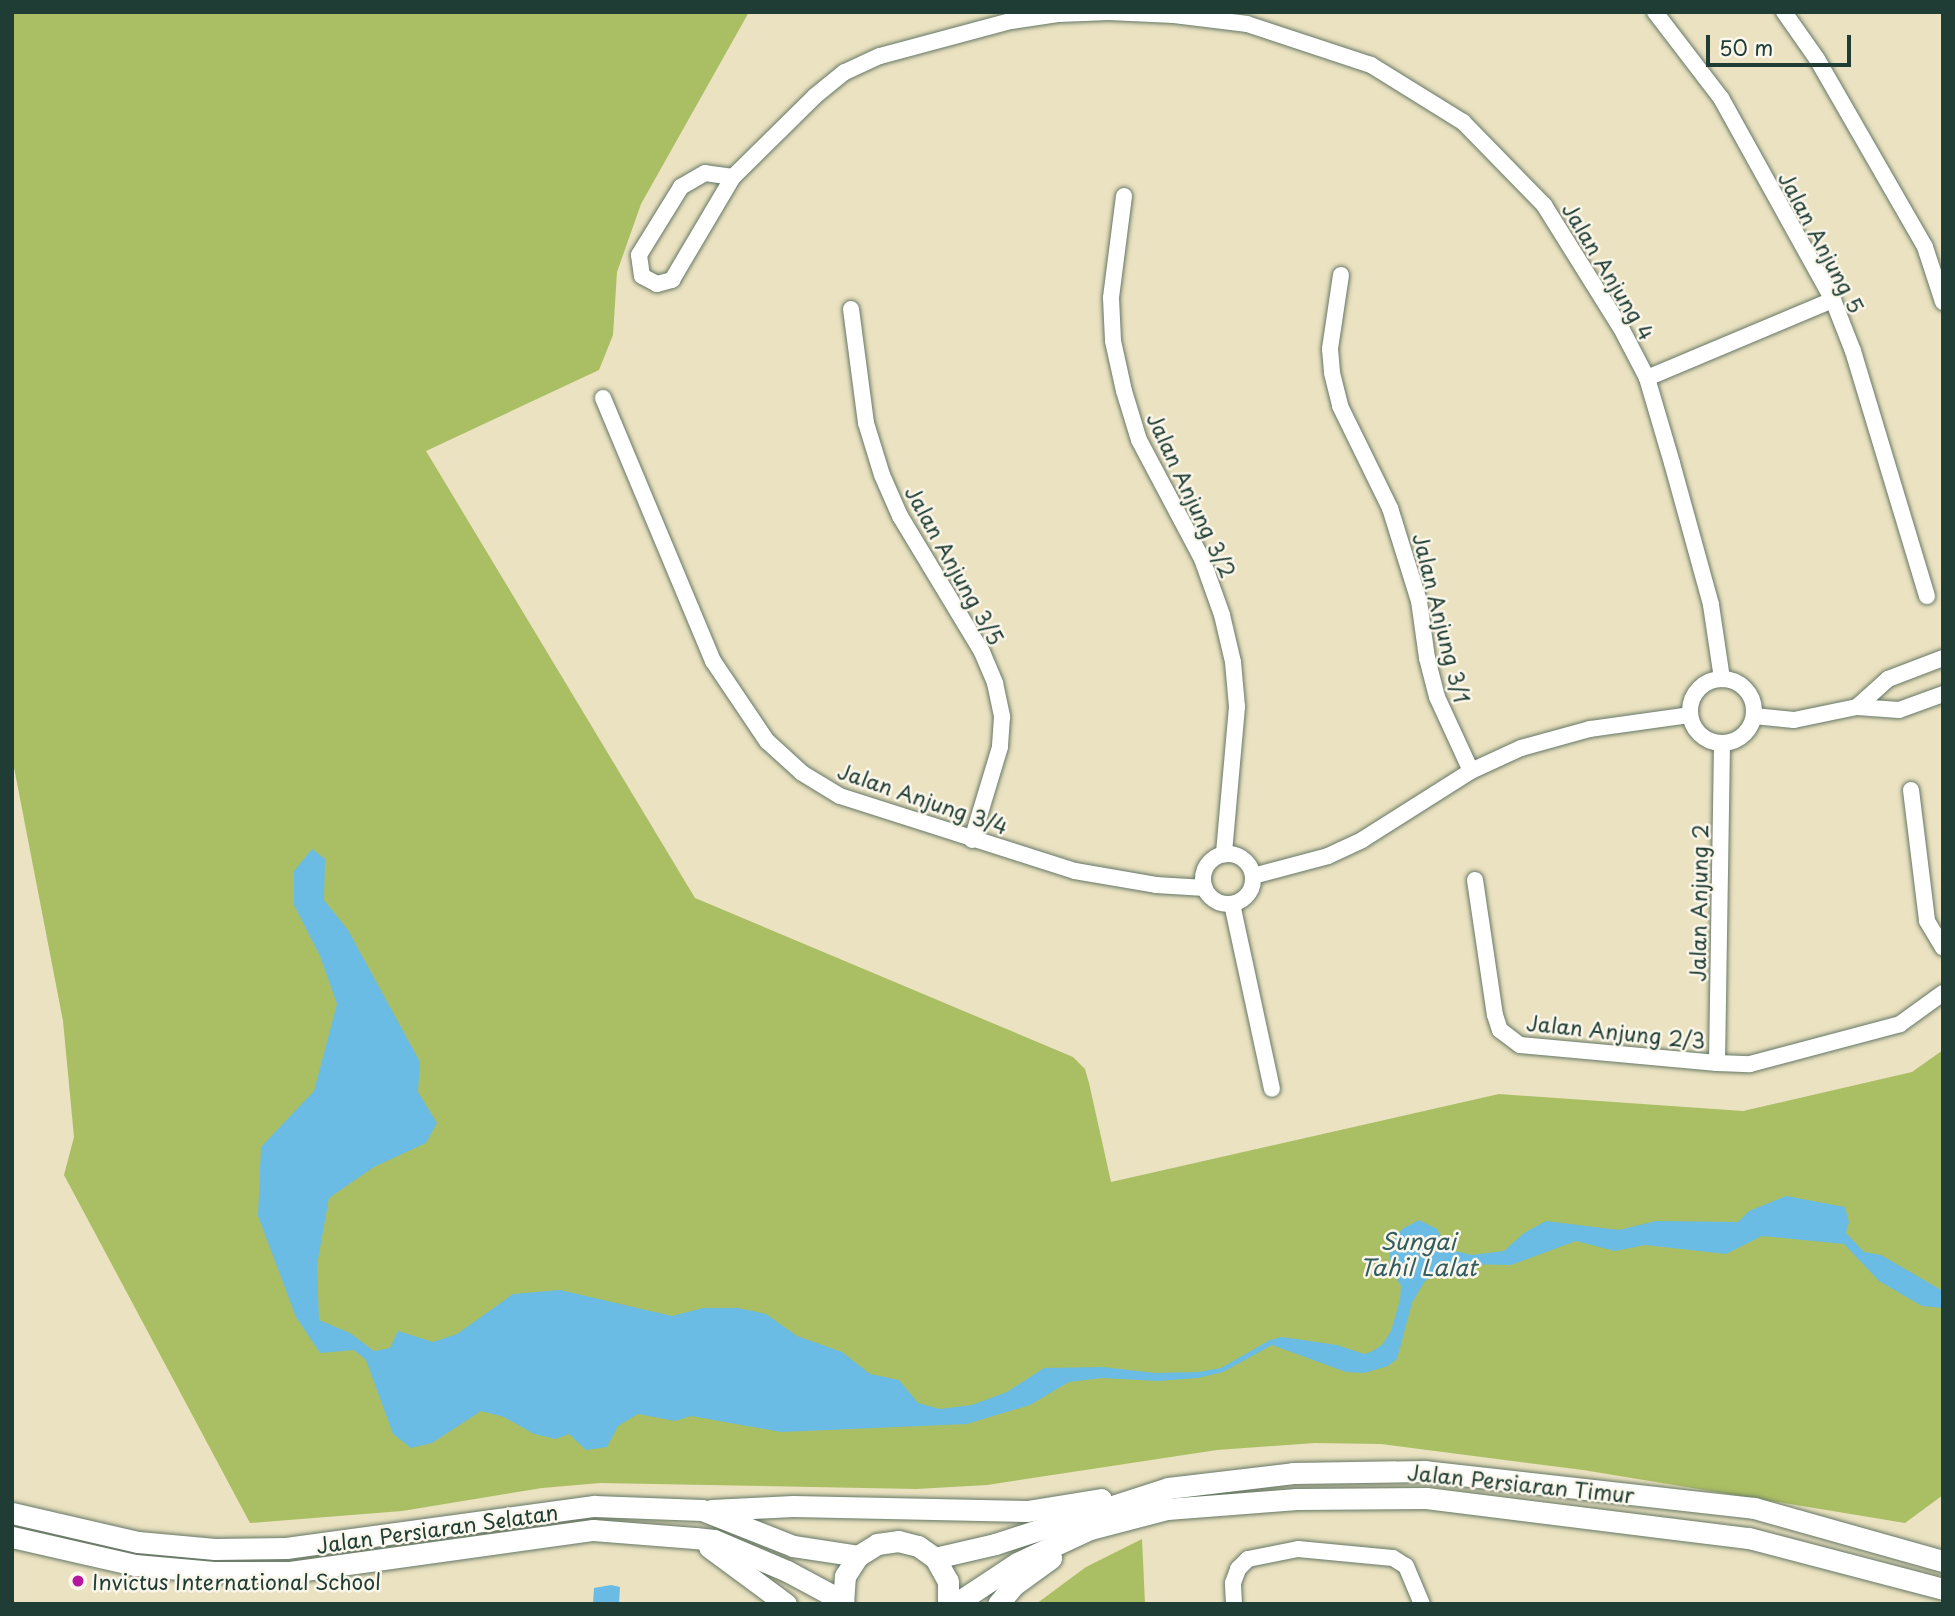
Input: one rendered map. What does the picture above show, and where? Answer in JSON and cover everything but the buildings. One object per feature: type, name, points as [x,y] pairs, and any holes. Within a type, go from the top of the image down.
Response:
[{"type":"street","name":"Jalan Anjung 4","points":[[733,177],[720,173],[705,173],[681,187],[639,255],[638,266],[642,276],[657,284],[672,280],[733,177],[815,96],[845,72],[880,56],[1010,16],[1109,12],[1174,15],[1223,21],[1300,39],[1381,71],[1463,122],[1544,205],[1576,252],[1647,378],[1697,547],[1711,605],[1722,679]]},
{"type":"street","name":"Jalan Anjung 5","points":[[1655,12],[1721,98],[1833,300],[1853,351],[1927,596]]},
{"type":"street","points":[[1784,12],[1817,59],[1925,247],[1943,302]]},
{"type":"street","name":"Jalan Anjung 3/2","points":[[1124,196],[1111,298],[1113,341],[1124,391],[1150,465],[1202,559],[1222,615],[1233,662],[1237,707],[1224,855]]},
{"type":"street","name":"Jalan Anjung 3/1","points":[[1341,275],[1330,349],[1340,405],[1391,508],[1419,601],[1427,658],[1437,697],[1471,771]]},
{"type":"street","points":[[1647,378],[1833,300]]},
{"type":"street","name":"Jalan Anjung 3/5","points":[[851,309],[866,423],[882,475],[900,516],[982,652],[995,683],[1002,717],[1000,747],[972,840]]},
{"type":"street","name":"Jalan Anjung 3/4","points":[[603,398],[713,661],[767,741],[802,773],[840,796],[1075,871],[1156,885],[1205,888]]},
{"type":"street","points":[[1857,707],[1888,679],[1943,658]]},
{"type":"street","points":[[1722,679],[1736,681],[1746,690],[1753,702],[1754,716],[1743,736],[1722,744],[1701,736],[1690,715],[1691,702],[1698,690],[1709,682],[1722,679]]},
{"type":"street","points":[[1754,716],[1794,720],[1857,707],[1899,710],[1943,694]]},
{"type":"street","points":[[1252,876],[1328,856],[1362,840],[1471,771],[1521,748],[1590,729],[1690,715]]},
{"type":"street","name":"Jalan Anjung 2","points":[[1717,1063],[1722,744]]},
{"type":"street","points":[[1911,790],[1927,921],[1943,948]]},
{"type":"street","points":[[1224,855],[1242,859],[1252,876],[1246,897],[1232,904],[1216,901],[1205,888],[1203,880],[1209,863],[1224,855]]},
{"type":"street","name":"Jalan Anjung 2/3","points":[[1475,880],[1495,1015],[1500,1030],[1520,1045],[1750,1064],[1900,1024],[1943,993]]},
{"type":"street","points":[[1232,904],[1272,1089]]},
{"type":"street","name":"Jalan Persiaran Timur","points":[[935,1558],[995,1544],[1168,1488],[1293,1472],[1424,1471],[1754,1508],[1943,1561]]},
{"type":"street","points":[[702,1510],[793,1506],[1027,1511],[1168,1488]]},
{"type":"street","name":"Jalan Persiaran Timur","points":[[955,1604],[1017,1563],[1090,1529],[1167,1509],[1297,1499],[1426,1499],[1749,1538],[1943,1590]]},
{"type":"street","name":"Jalan Persiaran Selatan","points":[[12,1513],[138,1542],[215,1549],[286,1548],[594,1506],[702,1510],[793,1546],[858,1556]]},
{"type":"street","points":[[998,1604],[1014,1585],[1090,1529]]},
{"type":"street","name":"Jalan Persiaran Selatan","points":[[12,1537],[135,1566],[214,1572],[290,1572],[593,1530],[695,1538],[714,1540],[787,1571],[843,1603]]},
{"type":"street","points":[[695,1538],[786,1604]]},
{"type":"street","points":[[843,1603],[845,1576],[858,1556],[877,1544],[898,1541],[918,1546],[935,1558],[948,1581],[948,1604]]},
{"type":"street","points":[[1234,1604],[1233,1583],[1238,1569],[1248,1559],[1298,1549],[1393,1558],[1406,1566],[1422,1604]]},
{"type":"green space","points":[[12,12],[749,12],[641,204],[617,272],[613,335],[599,370],[426,451],[695,898],[1073,1057],[1085,1069],[1111,1182],[1499,1094],[1743,1111],[1912,1072],[1943,1050],[1943,1495],[1905,1523],[1583,1470],[1381,1444],[1315,1443],[1217,1450],[987,1485],[916,1489],[600,1483],[542,1488],[402,1511],[250,1523],[64,1175],[74,1137],[63,1021],[12,757]]},
{"type":"green space","points":[[1142,1539],[1145,1604],[1036,1604],[1086,1567]]},
{"type":"water","name":"Sungai Tahil Lalat","points":[[312,849],[325,859],[324,900],[348,930],[420,1062],[418,1092],[437,1123],[426,1143],[374,1167],[329,1198],[317,1265],[319,1320],[350,1333],[374,1351],[390,1348],[398,1331],[433,1342],[457,1334],[513,1294],[560,1290],[672,1316],[703,1308],[738,1308],[766,1314],[797,1336],[842,1352],[870,1374],[899,1380],[918,1403],[940,1409],[972,1405],[1007,1392],[1044,1368],[1103,1367],[1155,1373],[1198,1372],[1221,1368],[1270,1340],[1282,1337],[1337,1345],[1364,1354],[1371,1352],[1382,1345],[1391,1331],[1400,1300],[1401,1286],[1391,1269],[1389,1248],[1402,1229],[1419,1220],[1437,1229],[1447,1249],[1472,1255],[1504,1251],[1524,1233],[1546,1221],[1619,1230],[1656,1221],[1738,1222],[1749,1211],[1786,1196],[1845,1207],[1849,1222],[1846,1233],[1864,1252],[1881,1255],[1943,1291],[1943,1308],[1922,1306],[1879,1281],[1844,1244],[1762,1236],[1726,1254],[1645,1245],[1615,1251],[1576,1241],[1511,1265],[1457,1264],[1425,1281],[1412,1303],[1397,1359],[1388,1366],[1364,1373],[1346,1372],[1272,1345],[1223,1372],[1198,1378],[1158,1381],[1102,1378],[1069,1382],[1030,1405],[967,1424],[781,1432],[691,1416],[675,1421],[638,1414],[618,1426],[607,1447],[586,1450],[569,1434],[556,1439],[534,1434],[504,1417],[481,1411],[432,1443],[411,1448],[393,1434],[366,1360],[354,1350],[320,1353],[296,1317],[258,1216],[261,1147],[314,1091],[337,1004],[320,956],[294,905],[294,871]]},
{"type":"water","points":[[611,1585],[620,1587],[619,1604],[593,1604],[594,1588]]},
{"type":"place","name":"Invictus International School","points":[[78,1581]]}]
